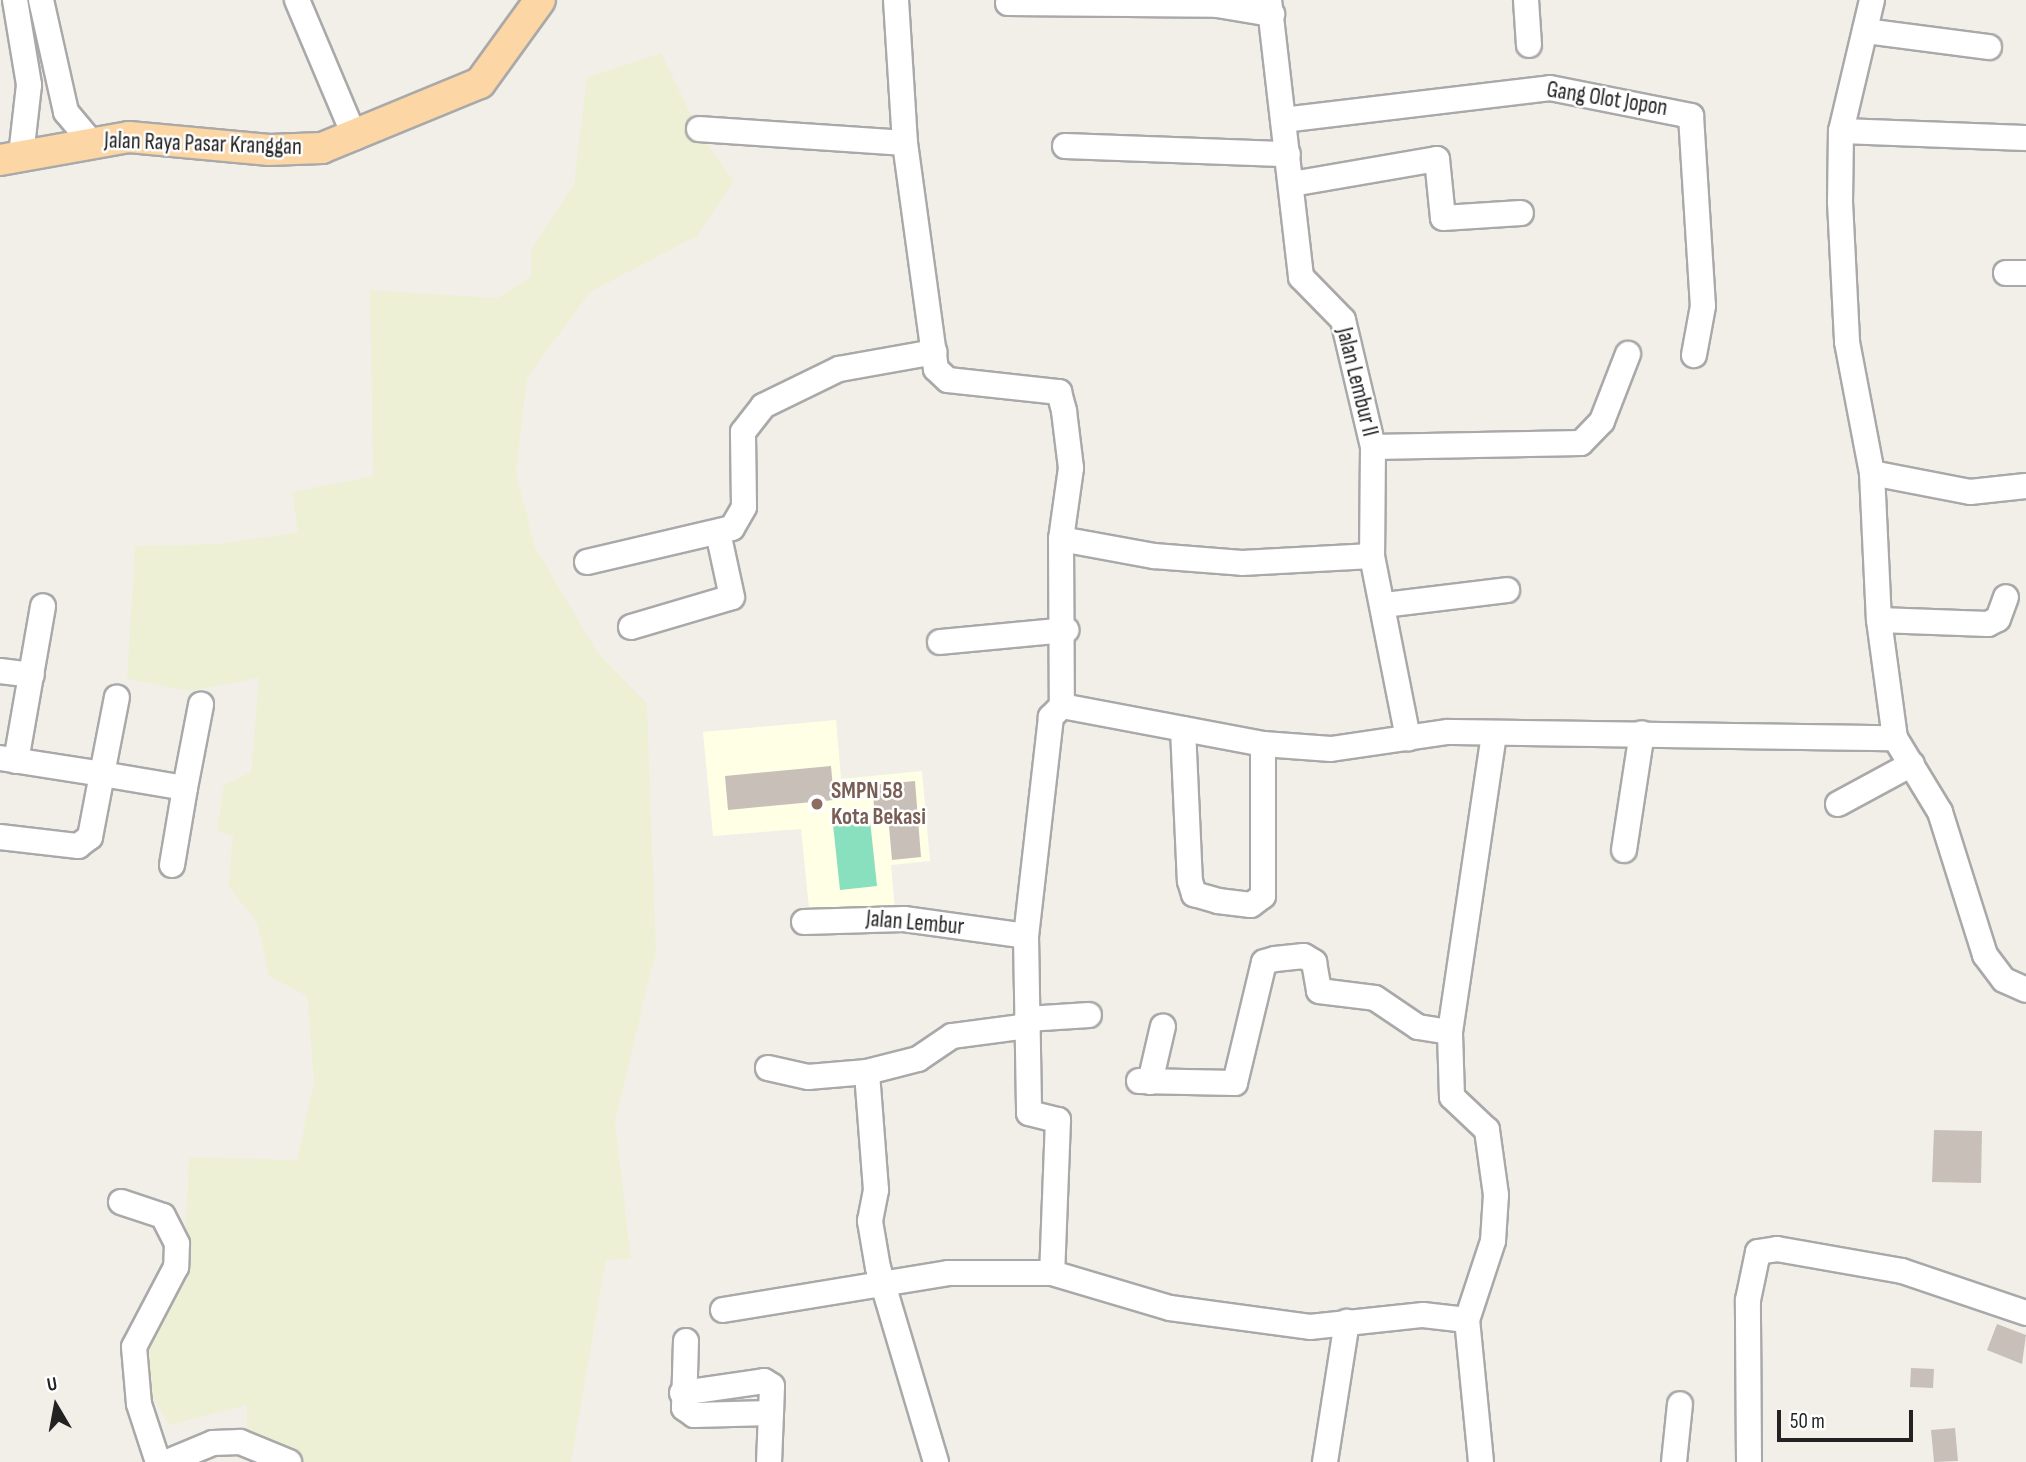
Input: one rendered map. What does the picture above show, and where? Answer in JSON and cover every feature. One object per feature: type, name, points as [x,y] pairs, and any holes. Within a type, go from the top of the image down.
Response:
[{"type":"main road","name":"Jalan Raya Pasar Kranggan","points":[[10,157],[89,141],[129,137],[269,150],[322,148],[355,137],[480,83],[540,0]]},
{"type":"street","points":[[10,157],[29,85],[15,0]]},
{"type":"street","points":[[41,0],[66,112],[89,141]]},
{"type":"street","points":[[297,0],[355,137]]},
{"type":"street","points":[[896,0],[905,143],[936,369],[948,380],[1059,392],[1071,468],[1061,539],[1066,629],[1062,706],[1051,717],[1026,936],[1029,1113],[1058,1120],[1052,1273]]},
{"type":"street","points":[[1527,0],[1529,45]]},
{"type":"street","points":[[1872,0],[1841,131],[1847,342],[1872,473],[1879,620],[1895,738],[1940,812],[1985,955],[2004,979],[2026,990]]},
{"type":"street","points":[[1008,3],[1271,7]]},
{"type":"street","name":"Jalan Lembur II","points":[[1271,7],[1301,277],[1343,320],[1373,447],[1372,556],[1385,605],[1408,738]]},
{"type":"street","points":[[1865,31],[1989,47]]},
{"type":"street","name":"Gang Olot Jopon","points":[[1283,120],[1550,88],[1691,116],[1703,306],[1694,355]]},
{"type":"street","points":[[699,130],[905,143]]},
{"type":"street","points":[[1841,131],[2026,138]]},
{"type":"street","points":[[1065,146],[1288,153]]},
{"type":"street","points":[[1292,184],[1437,159],[1443,218],[1521,213]]},
{"type":"street","points":[[587,562],[718,532],[739,522],[743,432],[763,406],[839,369],[934,352]]},
{"type":"street","points":[[1373,447],[1581,443],[1602,421],[1628,354]]},
{"type":"street","points":[[1872,473],[1970,492],[2026,486]]},
{"type":"street","points":[[631,627],[732,597],[718,532]]},
{"type":"street","points":[[1061,539],[1154,556],[1242,563],[1372,556]]},
{"type":"street","points":[[1385,605],[1507,590]]},
{"type":"street","points":[[1879,620],[1988,624],[1998,619],[2006,597]]},
{"type":"street","points":[[43,606],[32,675],[8,760],[186,788]]},
{"type":"street","points":[[940,642],[1066,629]]},
{"type":"street","points":[[0,670],[32,675]]},
{"type":"street","points":[[0,838],[78,846],[90,837],[117,697]]},
{"type":"street","points":[[172,864],[201,705]]},
{"type":"street","points":[[1062,706],[1263,744],[1331,750],[1408,738],[1494,733],[1895,738]]},
{"type":"street","points":[[1183,729],[1190,881],[1194,894],[1218,901],[1251,905],[1263,896],[1263,744]]},
{"type":"street","points":[[1481,1462],[1467,1320],[1493,1241],[1496,1195],[1488,1130],[1452,1097],[1450,1032],[1494,733]]},
{"type":"street","points":[[1624,850],[1642,733]]},
{"type":"street","points":[[1838,804],[1912,764]]},
{"type":"street","name":"Jalan Lembur","points":[[804,922],[867,917],[1026,936]]},
{"type":"street","points":[[1164,1026],[1145,1082],[1235,1083],[1264,962],[1304,956],[1314,962],[1319,991],[1375,998],[1418,1027],[1450,1032]]},
{"type":"street","points":[[768,1068],[808,1077],[867,1072],[918,1059],[952,1036],[1027,1022],[1089,1015]]},
{"type":"street","points":[[867,1072],[876,1190],[870,1221],[936,1462]]},
{"type":"street","points":[[121,1202],[163,1216],[177,1244],[176,1267],[134,1347],[139,1404],[158,1462]]},
{"type":"street","points":[[1749,1462],[1748,1300],[1758,1252],[1777,1249],[1902,1271],[2026,1313]]},
{"type":"street","points":[[723,1310],[886,1287],[948,1273],[1052,1273],[1170,1308],[1310,1327],[1423,1315],[1467,1320]]},
{"type":"street","points":[[1325,1462],[1347,1322]]},
{"type":"street","points":[[686,1341],[682,1393],[684,1408],[694,1415],[771,1413],[769,1462]]},
{"type":"street","points":[[1674,1462],[1680,1404]]},
{"type":"street","points":[[167,1462],[213,1443],[240,1442],[289,1462]]},
{"type":"shaded area","points":[[661,53],[702,137],[734,181],[697,236],[590,292],[527,378],[516,472],[535,547],[597,652],[647,704],[656,951],[615,1121],[631,1259],[606,1260],[571,1462],[249,1462],[246,1405],[169,1425],[144,1382],[154,1301],[184,1268],[189,1157],[297,1160],[314,1082],[307,996],[269,976],[257,922],[228,886],[233,836],[217,831],[224,785],[251,772],[259,678],[189,691],[127,679],[135,546],[219,544],[298,532],[292,492],[373,476],[370,290],[497,298],[531,276],[531,250],[574,184],[587,77]]},
{"type":"shaded area","name":"SMPN 58 Kota Bekasi","points":[[836,720],[841,779],[922,771],[930,861],[891,865],[895,910],[810,918],[801,829],[713,836],[703,732]]},
{"type":"green space","points":[[869,811],[877,886],[840,890],[832,815]]},
{"type":"building","points":[[831,766],[834,800],[728,810],[725,776]]},
{"type":"building","points":[[915,781],[921,857],[892,860],[888,815],[875,816],[872,785]]},
{"type":"building","points":[[1934,1130],[1982,1131],[1981,1183],[1932,1182]]},
{"type":"building","points":[[1997,1324],[2026,1335],[2022,1364],[1987,1350]]},
{"type":"building","points":[[1911,1368],[1934,1369],[1933,1388],[1910,1387]]},
{"type":"building","points":[[1955,1428],[1958,1461],[1934,1462],[1931,1430]]},
{"type":"place","name":"SMPN 58 Kota Bekasi","points":[[817,804]]}]
